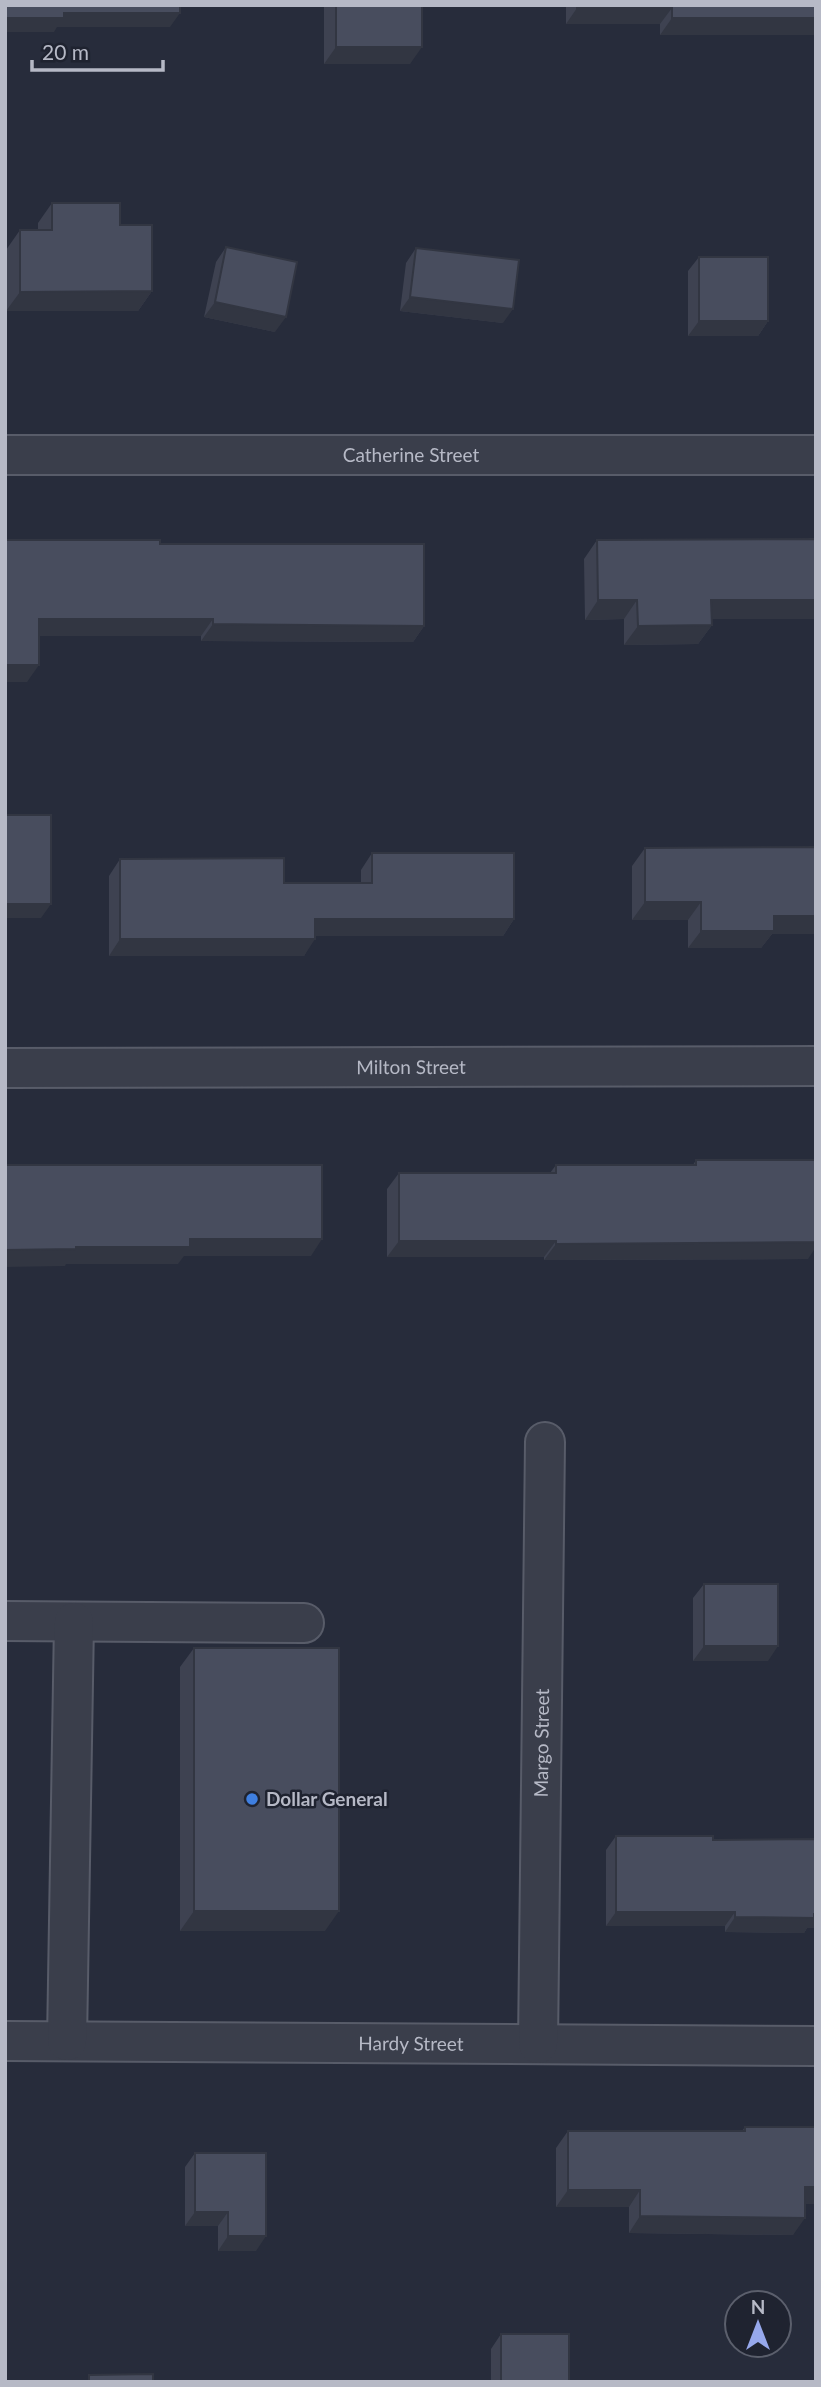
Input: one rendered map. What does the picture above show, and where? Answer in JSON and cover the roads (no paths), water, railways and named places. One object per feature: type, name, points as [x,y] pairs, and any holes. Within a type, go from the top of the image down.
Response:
[{"type":"street","name":"Catherine Street","points":[[5,455],[816,455]]},
{"type":"street","name":"Milton Street","points":[[5,1068],[816,1066]]},
{"type":"street","name":"Margo Street","points":[[538,2044],[545,1441]]},
{"type":"street","points":[[5,1621],[304,1623]]},
{"type":"street","points":[[67,2041],[74,1622]]},
{"type":"street","name":"Hardy Street","points":[[5,2041],[816,2046]]},
{"type":"place","name":"Dollar General","points":[[252,1799]]}]
